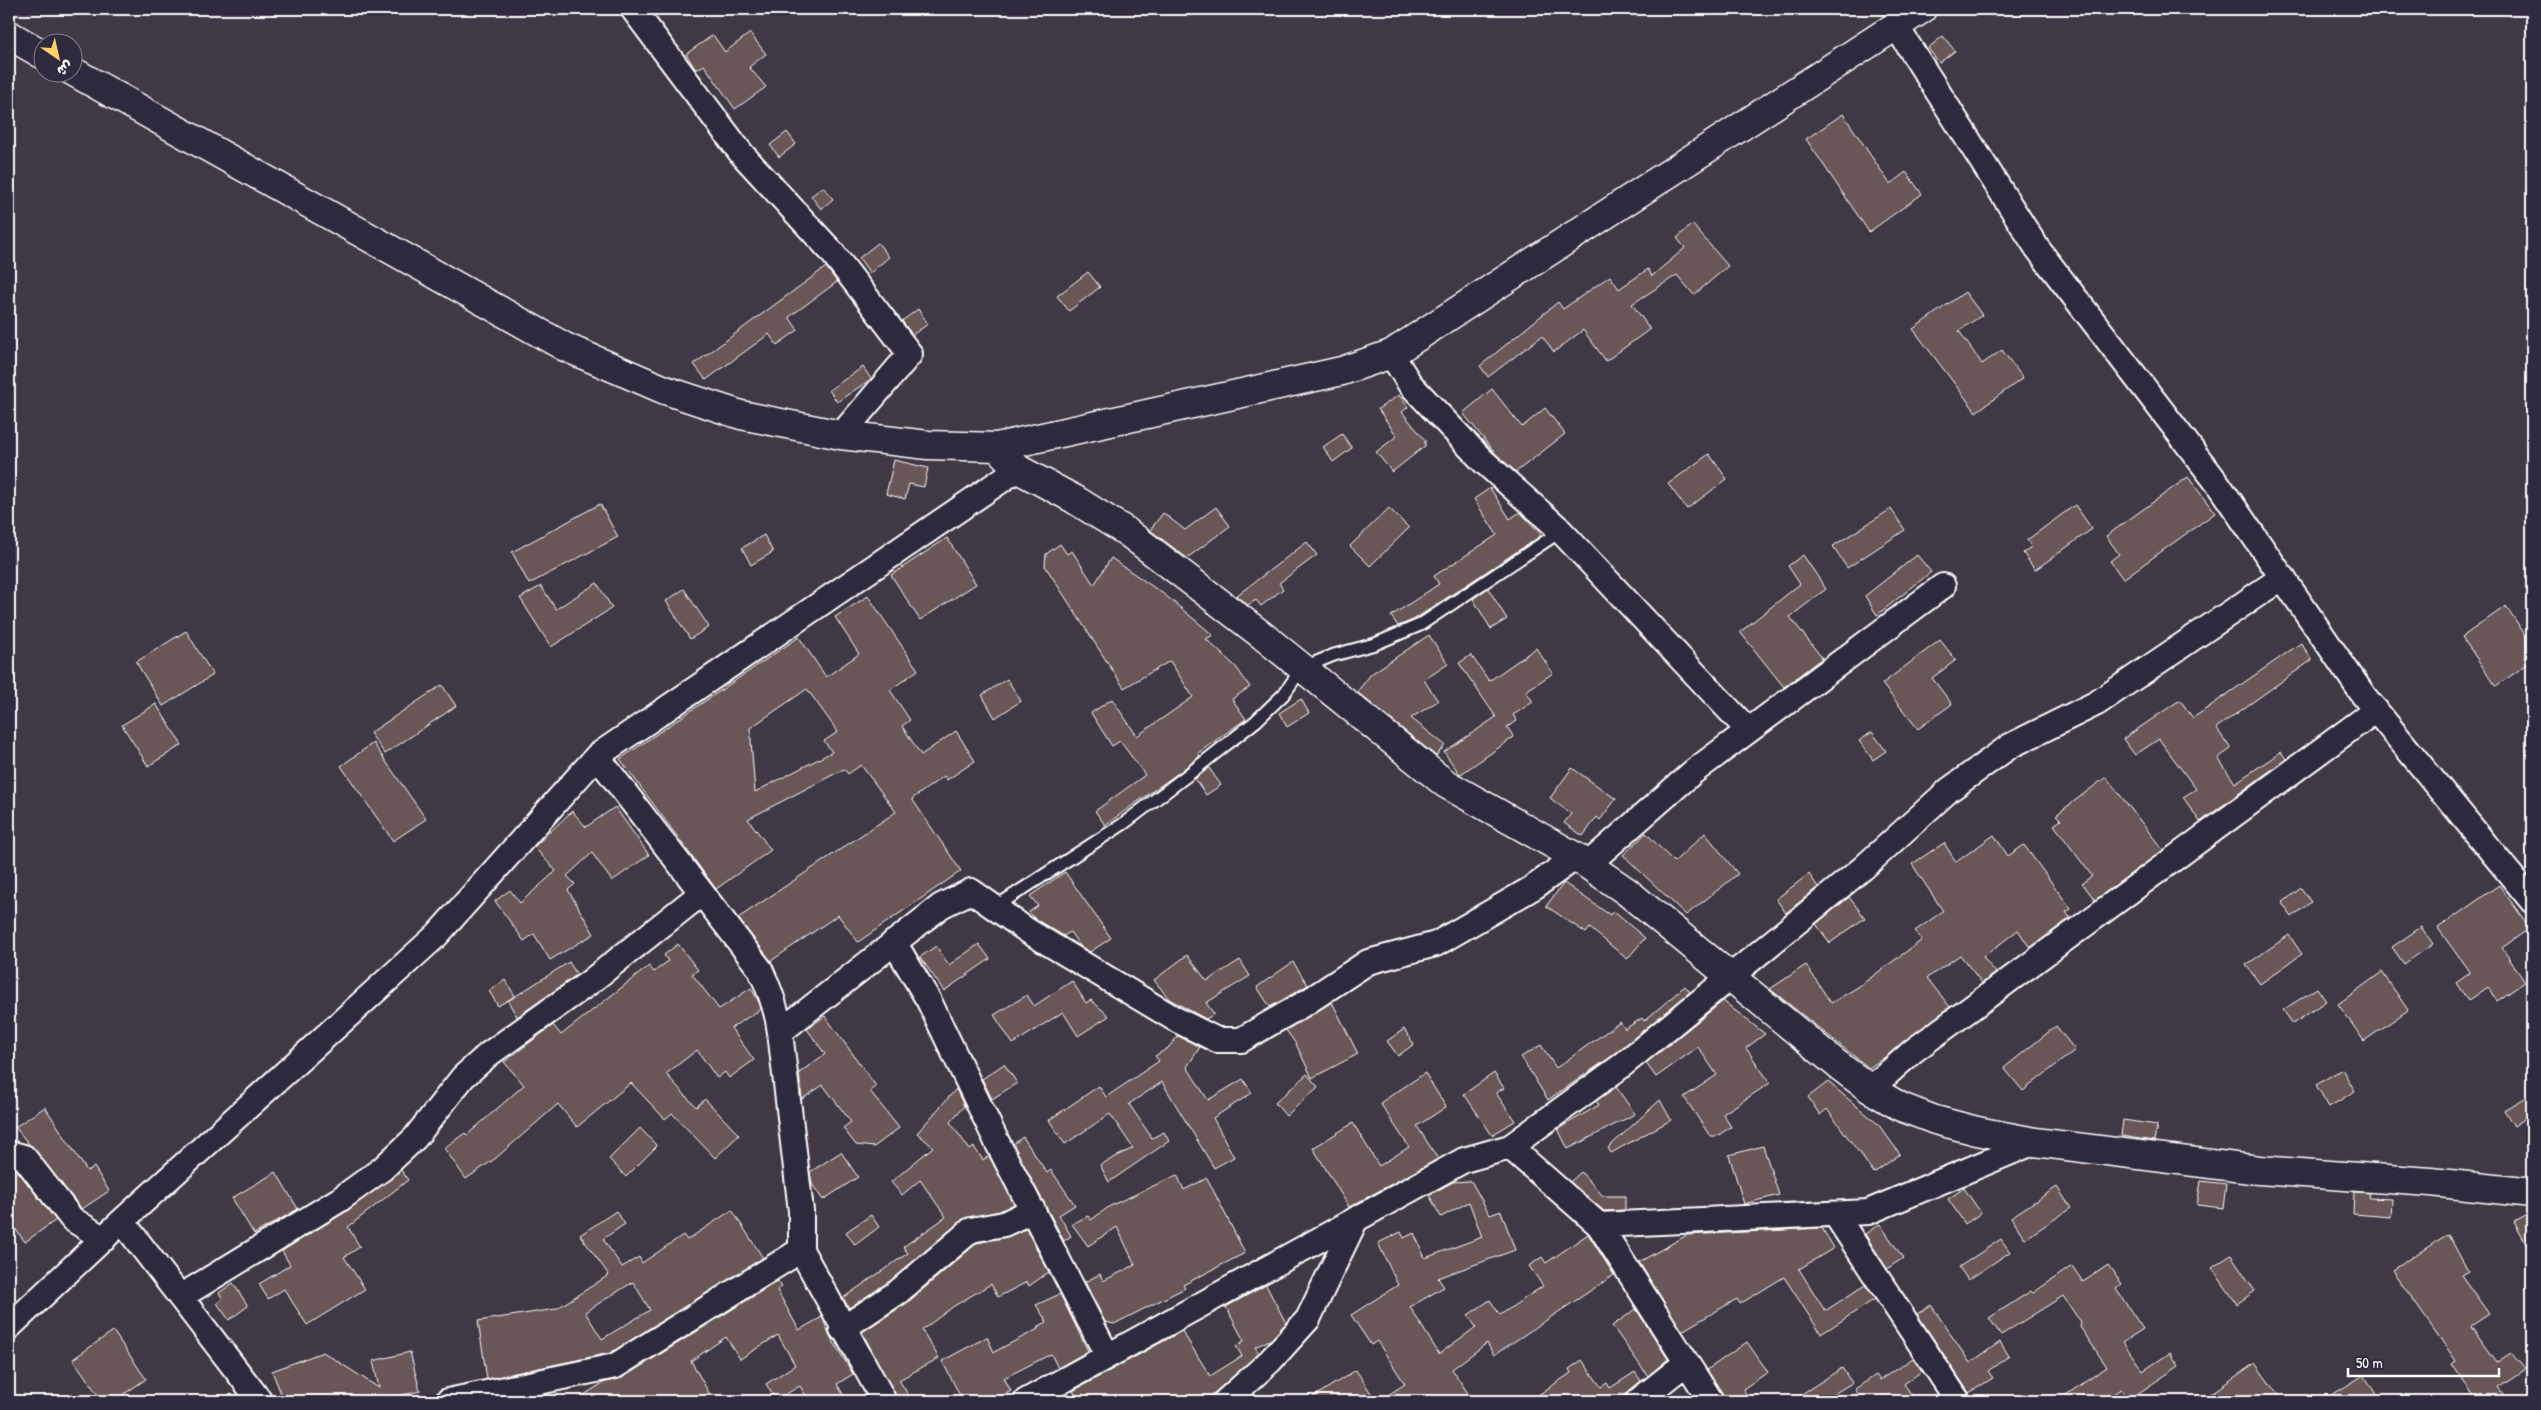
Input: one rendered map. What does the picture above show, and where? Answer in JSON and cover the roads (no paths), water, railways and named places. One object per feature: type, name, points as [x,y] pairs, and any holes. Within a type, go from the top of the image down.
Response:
[{"type":"street","points":[[633,9],[741,154],[831,251],[910,354],[840,436]]},
{"type":"street","points":[[82,77],[566,347],[665,390],[741,415],[840,436],[928,445],[997,447],[1342,371],[1390,354],[1922,9]]},
{"type":"street","points":[[1896,26],[2037,248],[2218,484],[2376,710],[2532,900]]},
{"type":"street","points":[[9,35],[32,48]]},
{"type":"street","points":[[1390,354],[1410,384],[1482,460],[1561,532],[1748,730]]},
{"type":"street","points":[[997,447],[1018,468],[1074,499],[1127,532],[1302,668],[1446,784],[1582,861],[1626,891],[1870,1089],[1901,1107],[1935,1120],[2035,1142],[2259,1170],[2431,1182],[2532,1193]]},
{"type":"street","points":[[9,1328],[122,1221],[437,935],[597,756],[1018,468]]},
{"type":"street","points":[[1026,1401],[1464,1160],[1510,1147],[1620,1067],[1863,868],[1949,790],[2010,746],[2097,703],[2283,577]]},
{"type":"street","points":[[780,1032],[941,906],[971,891],[1028,931],[1174,1019],[1217,1040],[1240,1040],[1306,1002],[1368,962],[1436,944],[1582,861],[1748,730],[1943,586]]},
{"type":"street","points":[[1870,1089],[1913,1051],[2376,710]]},
{"type":"street","points":[[597,756],[760,969],[777,1009],[802,1212],[801,1250],[842,1329],[884,1401]]},
{"type":"street","points":[[180,1297],[331,1205],[382,1169],[415,1138],[463,1077],[489,1054],[590,982],[702,893]]},
{"type":"street","points":[[894,942],[929,1001],[997,1142],[1107,1355]]},
{"type":"street","points":[[1599,1225],[1868,1212],[2035,1142]]},
{"type":"street","points":[[1510,1147],[1599,1225],[1711,1401]]},
{"type":"street","points":[[9,1153],[24,1157],[72,1219],[104,1239]]},
{"type":"street","points":[[842,1329],[898,1292],[971,1230],[1004,1224],[1033,1210]]},
{"type":"street","points":[[1835,1214],[1958,1401]]},
{"type":"street","points":[[1226,1401],[1270,1361],[1308,1320],[1356,1219]]},
{"type":"street","points":[[122,1221],[260,1401]]},
{"type":"street","points":[[448,1401],[615,1366],[801,1250]]},
{"type":"street","points":[[1638,1401],[1686,1363]]},
{"type":"lane","points":[[995,907],[1123,824],[1189,774],[1256,721],[1284,694],[1302,668],[1334,655],[1375,644],[1420,625],[1561,532]]}]
